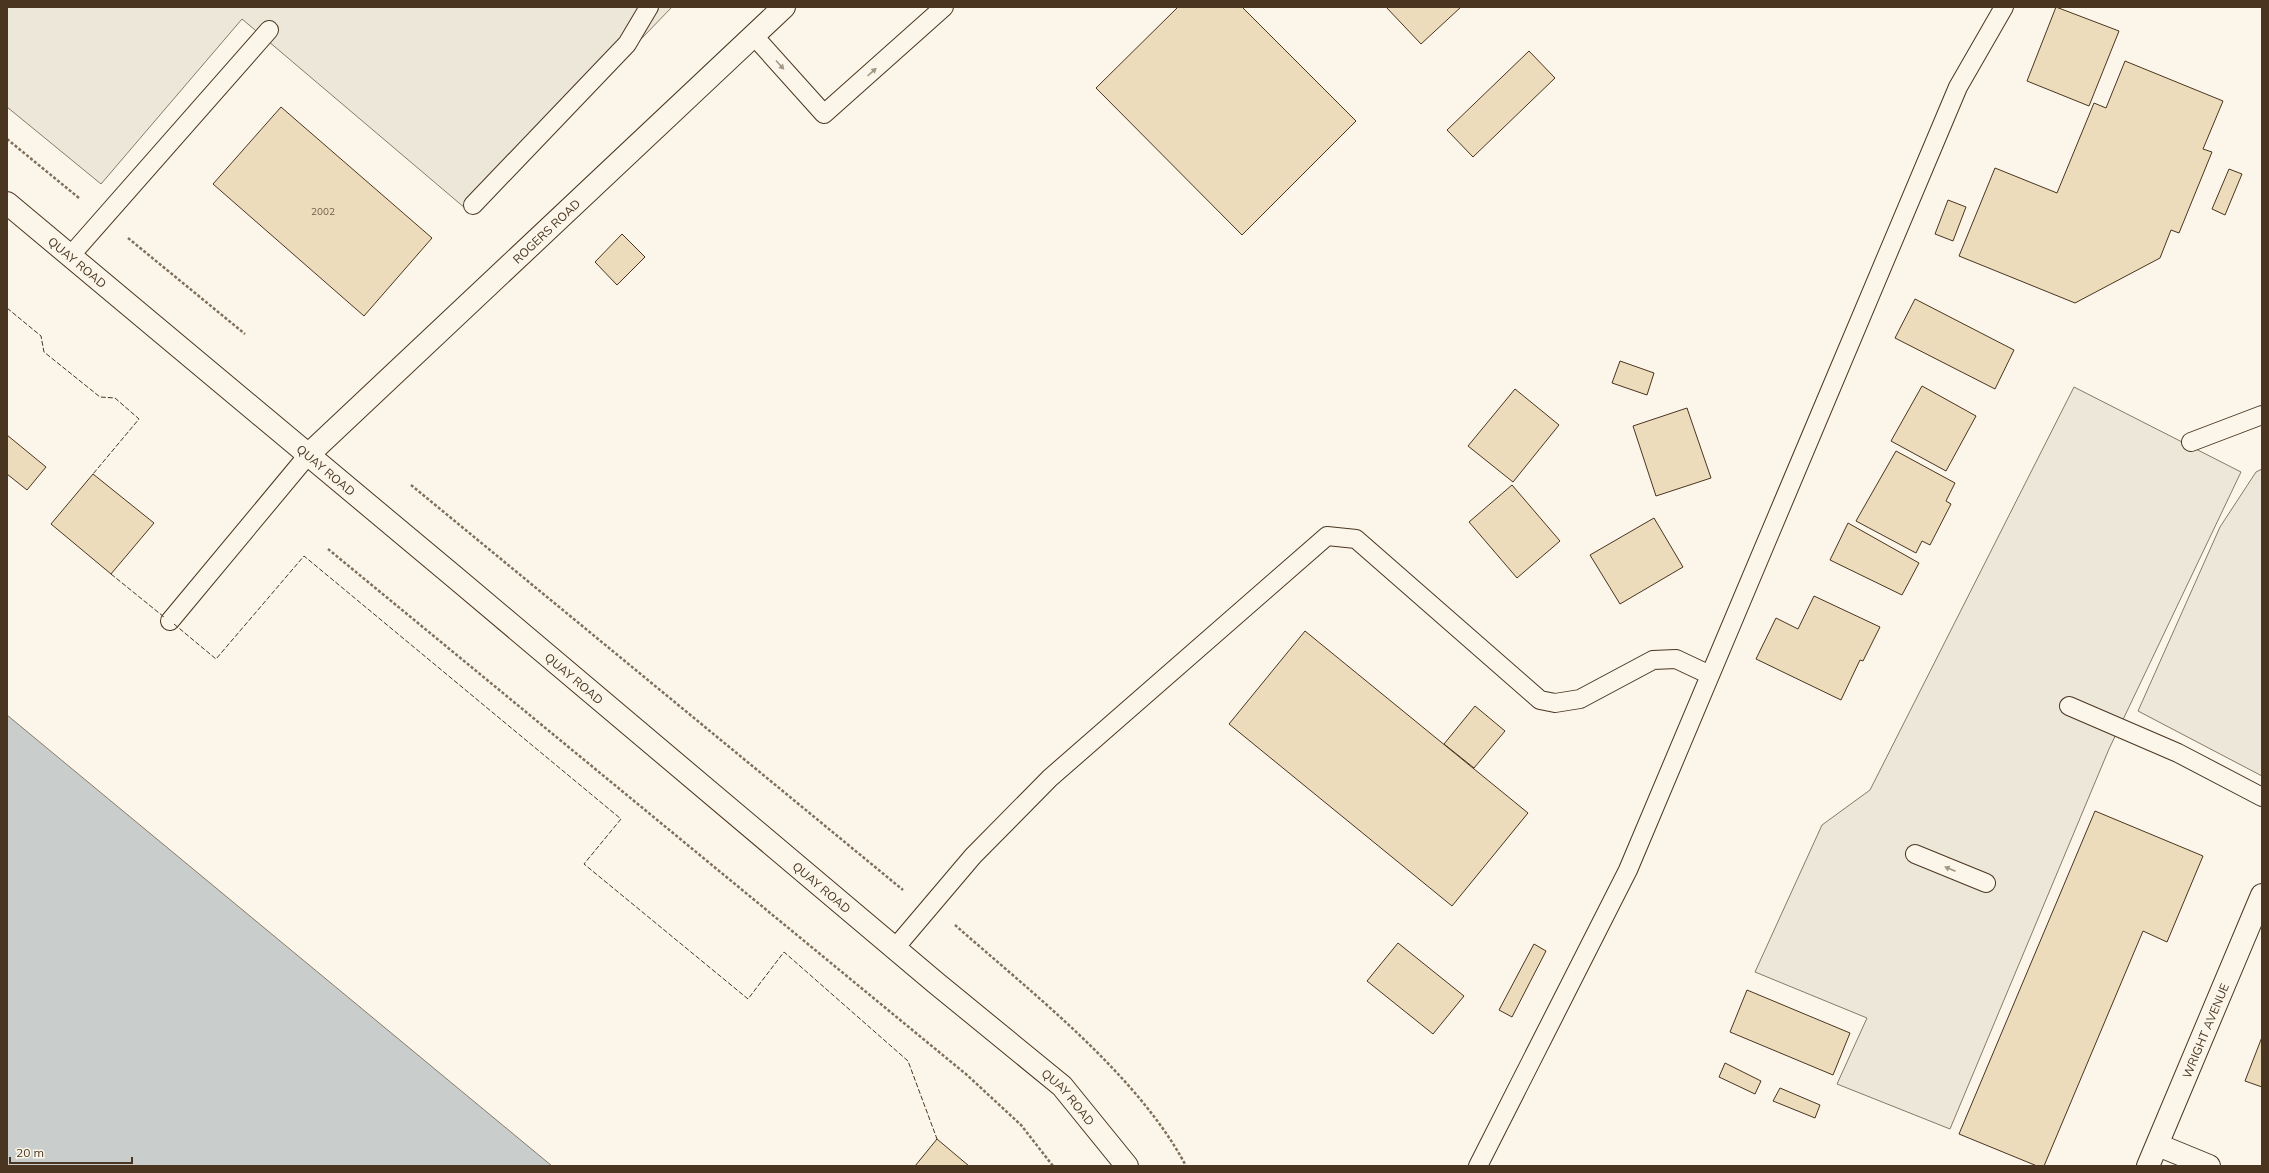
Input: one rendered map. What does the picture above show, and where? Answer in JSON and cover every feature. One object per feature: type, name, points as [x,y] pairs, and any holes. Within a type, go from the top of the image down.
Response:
[{"type":"main road","name":"ROGERS ROAD","points":[[308,455],[784,7]]},
{"type":"main road","name":"QUAY ROAD","points":[[7,203],[71,255],[895,948],[1062,1086],[1127,1166]]},
{"type":"main road","name":"WRIGHT AVENUE","points":[[2148,1166],[2262,895]]},
{"type":"main road","points":[[2158,1145],[2209,1166]]},
{"type":"lane","points":[[473,205],[627,44],[649,7]]},
{"type":"lane","points":[[754,36],[824,114],[944,7]]},
{"type":"lane","points":[[1478,1166],[1628,870],[1958,87],[2004,7]]},
{"type":"lane","points":[[71,255],[269,30]]},
{"type":"lane","points":[[2191,442],[2262,415]]},
{"type":"lane","points":[[170,621],[308,455]]},
{"type":"lane","points":[[895,948],[973,856],[1050,778],[1327,536],[1356,539],[1540,700],[1555,703],[1580,699],[1653,660],[1676,659],[1710,675]]},
{"type":"lane","points":[[2069,706],[2178,753],[2262,797]]},
{"type":"lane","points":[[1915,854],[1986,884]]},
{"type":"path","points":[[411,485],[895,884],[952,922],[1074,1030],[1130,1086],[1176,1146],[1186,1166]]},
{"type":"path","points":[[328,549],[967,1075],[1021,1125],[1053,1166]]},
{"type":"shaded area","points":[[7,7],[672,7],[472,214],[242,19],[101,184],[7,107]]},
{"type":"shaded area","points":[[2074,387],[2241,472],[2109,749],[1950,1129],[1837,1084],[1867,1018],[1755,972],[1822,825],[1870,790]]},
{"type":"shaded area","points":[[2262,469],[2262,776],[2138,711],[2220,527],[2256,472]]},
{"type":"shaded area","points":[[7,715],[552,1166],[7,1166]]},
{"type":"building","points":[[1178,7],[1242,7],[1356,121],[1242,235],[1096,88]]},
{"type":"building","points":[[1386,7],[1461,7],[1421,44]]},
{"type":"building","points":[[2056,7],[2119,31],[2089,106],[2027,81]]},
{"type":"building","points":[[1529,51],[1555,78],[1473,157],[1447,130]]},
{"type":"building","points":[[2125,61],[2223,101],[2203,149],[2212,152],[2179,233],[2171,230],[2160,258],[2075,303],[1959,256],[1995,168],[2057,193],[2094,103],[2106,108]]},
{"type":"building","points":[[281,107],[432,238],[364,316],[213,184]]},
{"type":"building","points":[[2229,169],[2242,174],[2225,215],[2212,209]]},
{"type":"building","points":[[1948,200],[1966,207],[1953,241],[1935,234]]},
{"type":"building","points":[[622,234],[645,257],[617,285],[595,262]]},
{"type":"building","points":[[1915,299],[2014,350],[1995,389],[1895,338]]},
{"type":"building","points":[[1620,361],[1654,373],[1647,395],[1612,383]]},
{"type":"building","points":[[1922,386],[1976,416],[1946,471],[1891,441]]},
{"type":"building","points":[[1515,389],[1559,425],[1513,482],[1468,446]]},
{"type":"building","points":[[1687,408],[1711,478],[1656,496],[1633,426]]},
{"type":"building","points":[[7,435],[46,467],[27,490],[7,474]]},
{"type":"building","points":[[1896,451],[1955,483],[1946,501],[1951,504],[1930,545],[1922,541],[1916,553],[1856,521]]},
{"type":"building","points":[[93,474],[154,523],[111,574],[51,524]]},
{"type":"building","points":[[1512,485],[1560,541],[1517,578],[1469,522]]},
{"type":"building","points":[[1654,518],[1683,567],[1620,604],[1590,555]]},
{"type":"building","points":[[1848,523],[1919,563],[1902,595],[1830,560]]},
{"type":"building","points":[[1814,596],[1880,627],[1863,661],[1860,660],[1841,700],[1756,659],[1776,618],[1798,629]]},
{"type":"building","points":[[1305,631],[1528,813],[1452,906],[1229,724]]},
{"type":"building","points":[[1475,706],[1505,731],[1474,768],[1444,744]]},
{"type":"building","points":[[2095,811],[2203,856],[2167,942],[2143,931],[2044,1166],[2037,1166],[1959,1134]]},
{"type":"building","points":[[1398,943],[1464,996],[1433,1034],[1367,981]]},
{"type":"building","points":[[1534,944],[1546,951],[1512,1017],[1499,1010]]},
{"type":"building","points":[[1747,990],[1850,1033],[1833,1075],[1730,1032]]},
{"type":"building","points":[[2262,1037],[2262,1087],[2245,1081]]},
{"type":"building","points":[[1725,1063],[1761,1081],[1755,1094],[1719,1077]]},
{"type":"building","points":[[1780,1088],[1820,1105],[1815,1118],[1773,1101]]},
{"type":"building","points":[[937,1139],[969,1166],[915,1166]]},
{"type":"fence","points":[[7,308],[41,336],[44,352],[100,397],[115,398],[139,419],[93,474]]},
{"type":"fence","points":[[174,624],[216,659],[304,556],[621,819],[584,864],[748,999],[784,952],[908,1061],[937,1139]]},
{"type":"fence","points":[[111,574],[164,617]]}]
